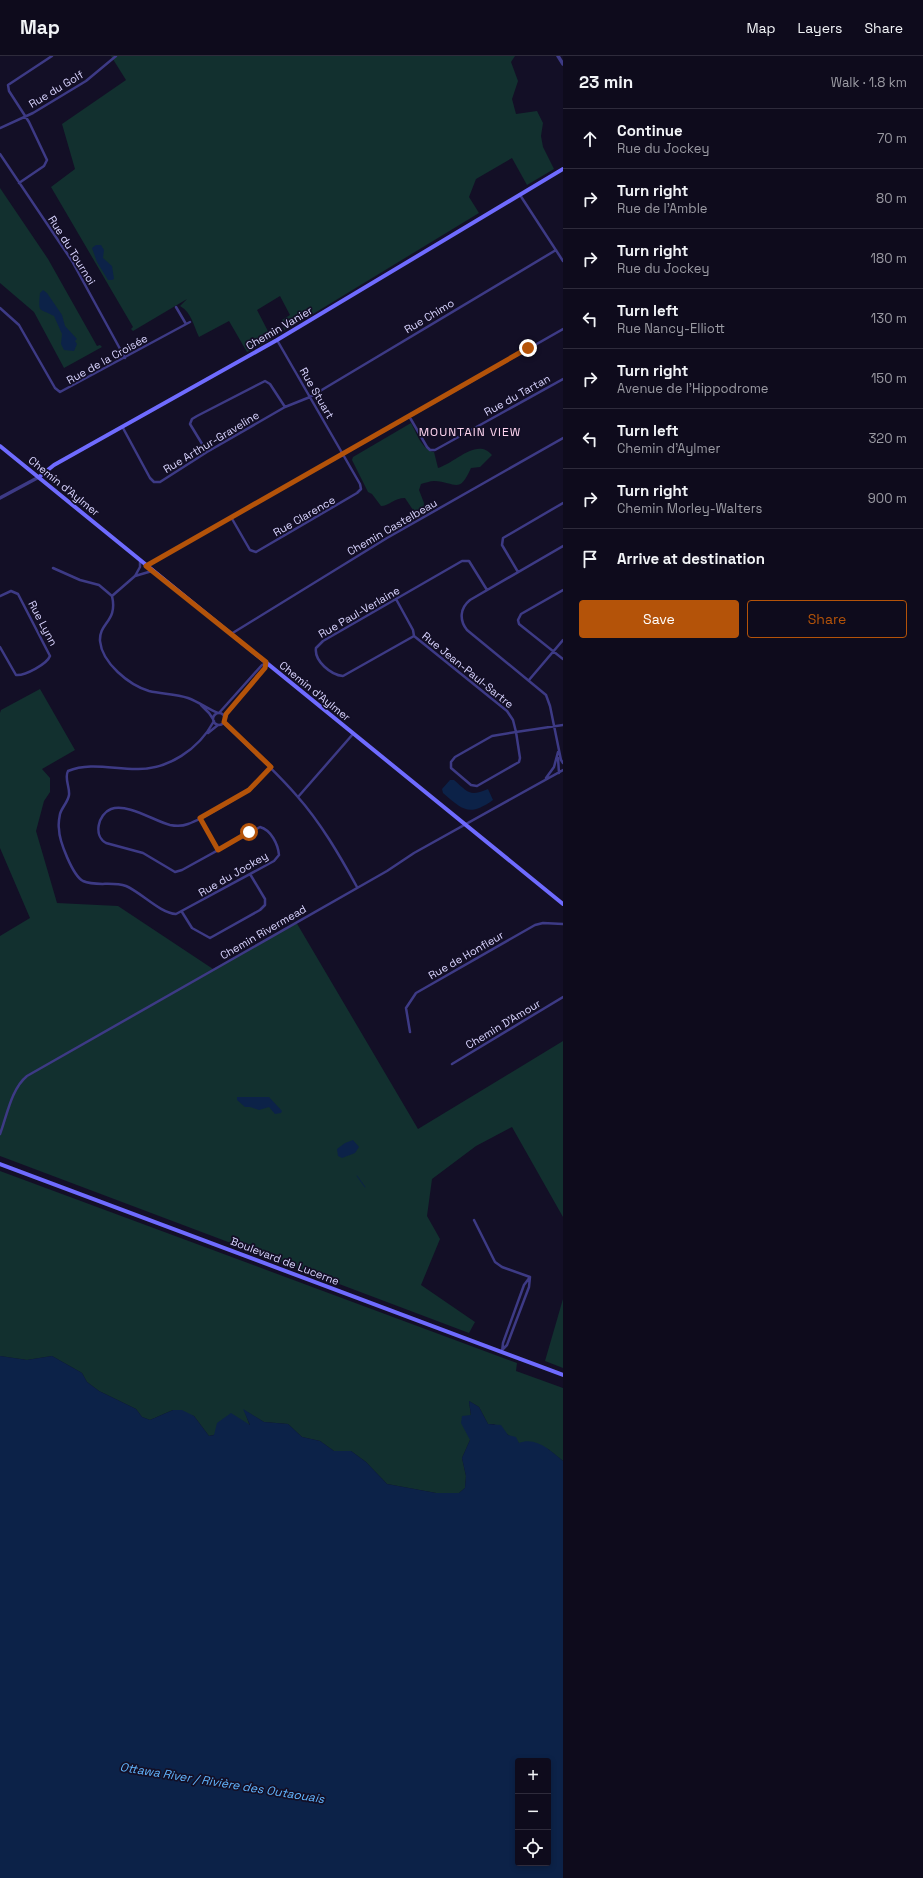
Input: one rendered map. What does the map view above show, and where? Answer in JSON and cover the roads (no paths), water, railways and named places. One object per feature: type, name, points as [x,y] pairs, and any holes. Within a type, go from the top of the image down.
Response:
[{"type":"main road","name":"Chemin Vanier","points":[[39,477],[54,465],[123,428],[277,340],[563,169]]},
{"type":"main road","name":"Chemin d'Aylmer","points":[[0,446],[563,904]]},
{"type":"main road","name":"Boulevard de Lucerne","points":[[0,1164],[503,1351],[563,1375]]},
{"type":"street","points":[[19,182],[44,166],[47,162],[26,117],[9,91],[8,85],[13,80],[52,56]]},
{"type":"street","name":"Rue du Golf","points":[[0,128],[26,117],[86,81],[116,56]]},
{"type":"street","points":[[558,56],[563,64]]},
{"type":"street","name":"Rue du Tournoi","points":[[0,154],[72,261],[125,358]]},
{"type":"street","points":[[520,195],[563,261]]},
{"type":"street","name":"Rue Chimo","points":[[310,397],[556,250]]},
{"type":"street","points":[[176,307],[186,324]]},
{"type":"street","name":"Rue de la Croisée","points":[[0,308],[19,325],[58,392],[65,391],[190,322]]},
{"type":"street","points":[[146,566],[563,328]]},
{"type":"street","name":"Rue Stuart","points":[[277,340],[342,454]]},
{"type":"street","name":"Rue du Tartan","points":[[409,416],[426,447],[430,450],[435,450],[563,379]]},
{"type":"street","points":[[207,452],[190,424],[192,419],[197,416],[265,381],[270,384],[285,407]]},
{"type":"street","name":"Rue Arthur-Graveline","points":[[123,428],[150,478],[154,482],[163,480],[207,452],[285,407],[310,397]]},
{"type":"street","name":"Chemin Castelbeau","points":[[230,634],[387,538],[563,438]]},
{"type":"street","name":"Rue Clarence","points":[[231,517],[250,550],[254,552],[259,551],[360,491],[361,486],[342,454]]},
{"type":"street","name":"Chemin Vanier","points":[[0,498],[39,477]]},
{"type":"street","points":[[518,572],[502,545],[503,538],[563,503]]},
{"type":"street","points":[[563,546],[487,590],[464,606],[461,616],[463,625],[529,680],[548,698],[560,760],[563,762]]},
{"type":"street","name":"Rue Paul-Verlaine","points":[[414,636],[343,676],[335,674],[317,658],[316,648],[320,643],[465,560],[471,563],[487,590]]},
{"type":"street","points":[[112,596],[135,576],[140,567],[140,561]]},
{"type":"street","points":[[53,568],[80,580],[99,585],[112,596],[113,613],[102,631],[100,642],[105,654],[115,668],[128,681],[142,688],[188,698],[219,713],[224,717]]},
{"type":"street","points":[[135,576],[152,571]]},
{"type":"street","points":[[563,590],[521,614],[518,620],[519,624],[563,659]]},
{"type":"street","name":"Rue Lynn","points":[[0,596],[11,591],[18,594],[50,656],[47,661],[19,675],[14,672],[0,647]]},
{"type":"street","name":"Rue Jean-Paul-Sartre","points":[[396,599],[414,630],[414,636],[507,711],[513,720],[516,732]]},
{"type":"street","points":[[529,680],[563,640]]},
{"type":"street","points":[[206,734],[215,714],[219,713],[262,664],[266,662]]},
{"type":"street","points":[[266,662],[265,668],[224,717],[224,722],[271,767],[298,797],[326,834],[358,888]]},
{"type":"street","points":[[199,703],[209,712],[213,720],[218,725]]},
{"type":"street","points":[[224,722],[206,734],[188,752],[162,765],[137,769],[91,766],[68,771],[67,778],[69,795],[61,812],[58,830],[68,858],[77,876],[89,882],[113,883],[125,886],[169,913],[176,914],[182,912],[192,928],[207,937],[213,938],[260,910],[265,905],[264,899],[250,874]]},
{"type":"street","points":[[516,732],[520,758],[519,762],[477,786],[471,785],[451,768],[451,762],[455,757],[489,738],[516,732],[563,725]]},
{"type":"street","points":[[298,797],[353,733]]},
{"type":"street","points":[[558,749],[559,773]]},
{"type":"street","points":[[536,785],[552,772],[556,763],[558,749]]},
{"type":"street","name":"Rue du Jockey","points":[[182,912],[274,860],[279,855],[278,850],[265,828],[260,827],[182,870],[175,872],[143,853],[102,841],[98,831],[99,821],[106,812],[113,808],[141,813],[170,825],[183,825],[200,818],[249,790],[271,767]]},
{"type":"street","name":"Chemin Rivermead","points":[[0,1134],[18,1086],[27,1076],[358,888],[414,853],[563,770]]},
{"type":"street","points":[[200,818],[218,850]]},
{"type":"street","name":"Rue de Honfleur","points":[[410,1032],[406,1008],[416,993],[534,925],[547,922],[563,924]]},
{"type":"street","name":"Chemin D'Amour","points":[[452,1064],[563,997]]},
{"type":"street","points":[[474,1220],[495,1262],[502,1267],[530,1277]]},
{"type":"street","points":[[503,1351],[508,1345],[529,1288],[530,1277]]},
{"type":"street","points":[[503,1351],[503,1343],[521,1292],[530,1277]]},
{"type":"water","points":[[96,245],[101,245],[104,250],[103,258],[112,266],[114,279],[112,280],[108,280],[97,262],[92,248]]},
{"type":"water","points":[[43,290],[47,293],[62,315],[65,326],[77,339],[75,341],[77,344],[74,351],[64,350],[61,344],[62,334],[54,316],[42,311],[39,304],[40,293]]},
{"type":"water","points":[[450,780],[454,780],[466,790],[473,793],[488,789],[493,800],[472,810],[461,807],[443,793],[442,789]]},
{"type":"water","points":[[237,1097],[269,1097],[282,1111],[281,1113],[275,1114],[269,1107],[259,1110],[245,1107],[237,1100]]},
{"type":"water","points":[[353,1140],[359,1147],[355,1153],[342,1158],[338,1156],[337,1149],[345,1143]]},
{"type":"water","name":"Ottawa River / Rivière des Outaouais","points":[[0,1356],[27,1360],[52,1356],[82,1373],[87,1382],[99,1391],[136,1409],[142,1417],[150,1420],[173,1410],[182,1410],[194,1416],[209,1436],[214,1435],[217,1423],[231,1413],[250,1425],[243,1409],[264,1422],[288,1424],[302,1437],[320,1441],[334,1451],[351,1451],[366,1462],[387,1484],[436,1493],[459,1493],[465,1488],[466,1476],[462,1458],[470,1440],[461,1423],[462,1416],[471,1415],[469,1401],[479,1407],[488,1424],[501,1425],[508,1435],[516,1437],[519,1443],[531,1441],[537,1443],[563,1461],[563,1878],[0,1878]]},
{"type":"waterway","points":[[357,1176],[365,1187]]},
{"type":"district","name":"MOUNTAIN VIEW","points":[[470,432]]}]
